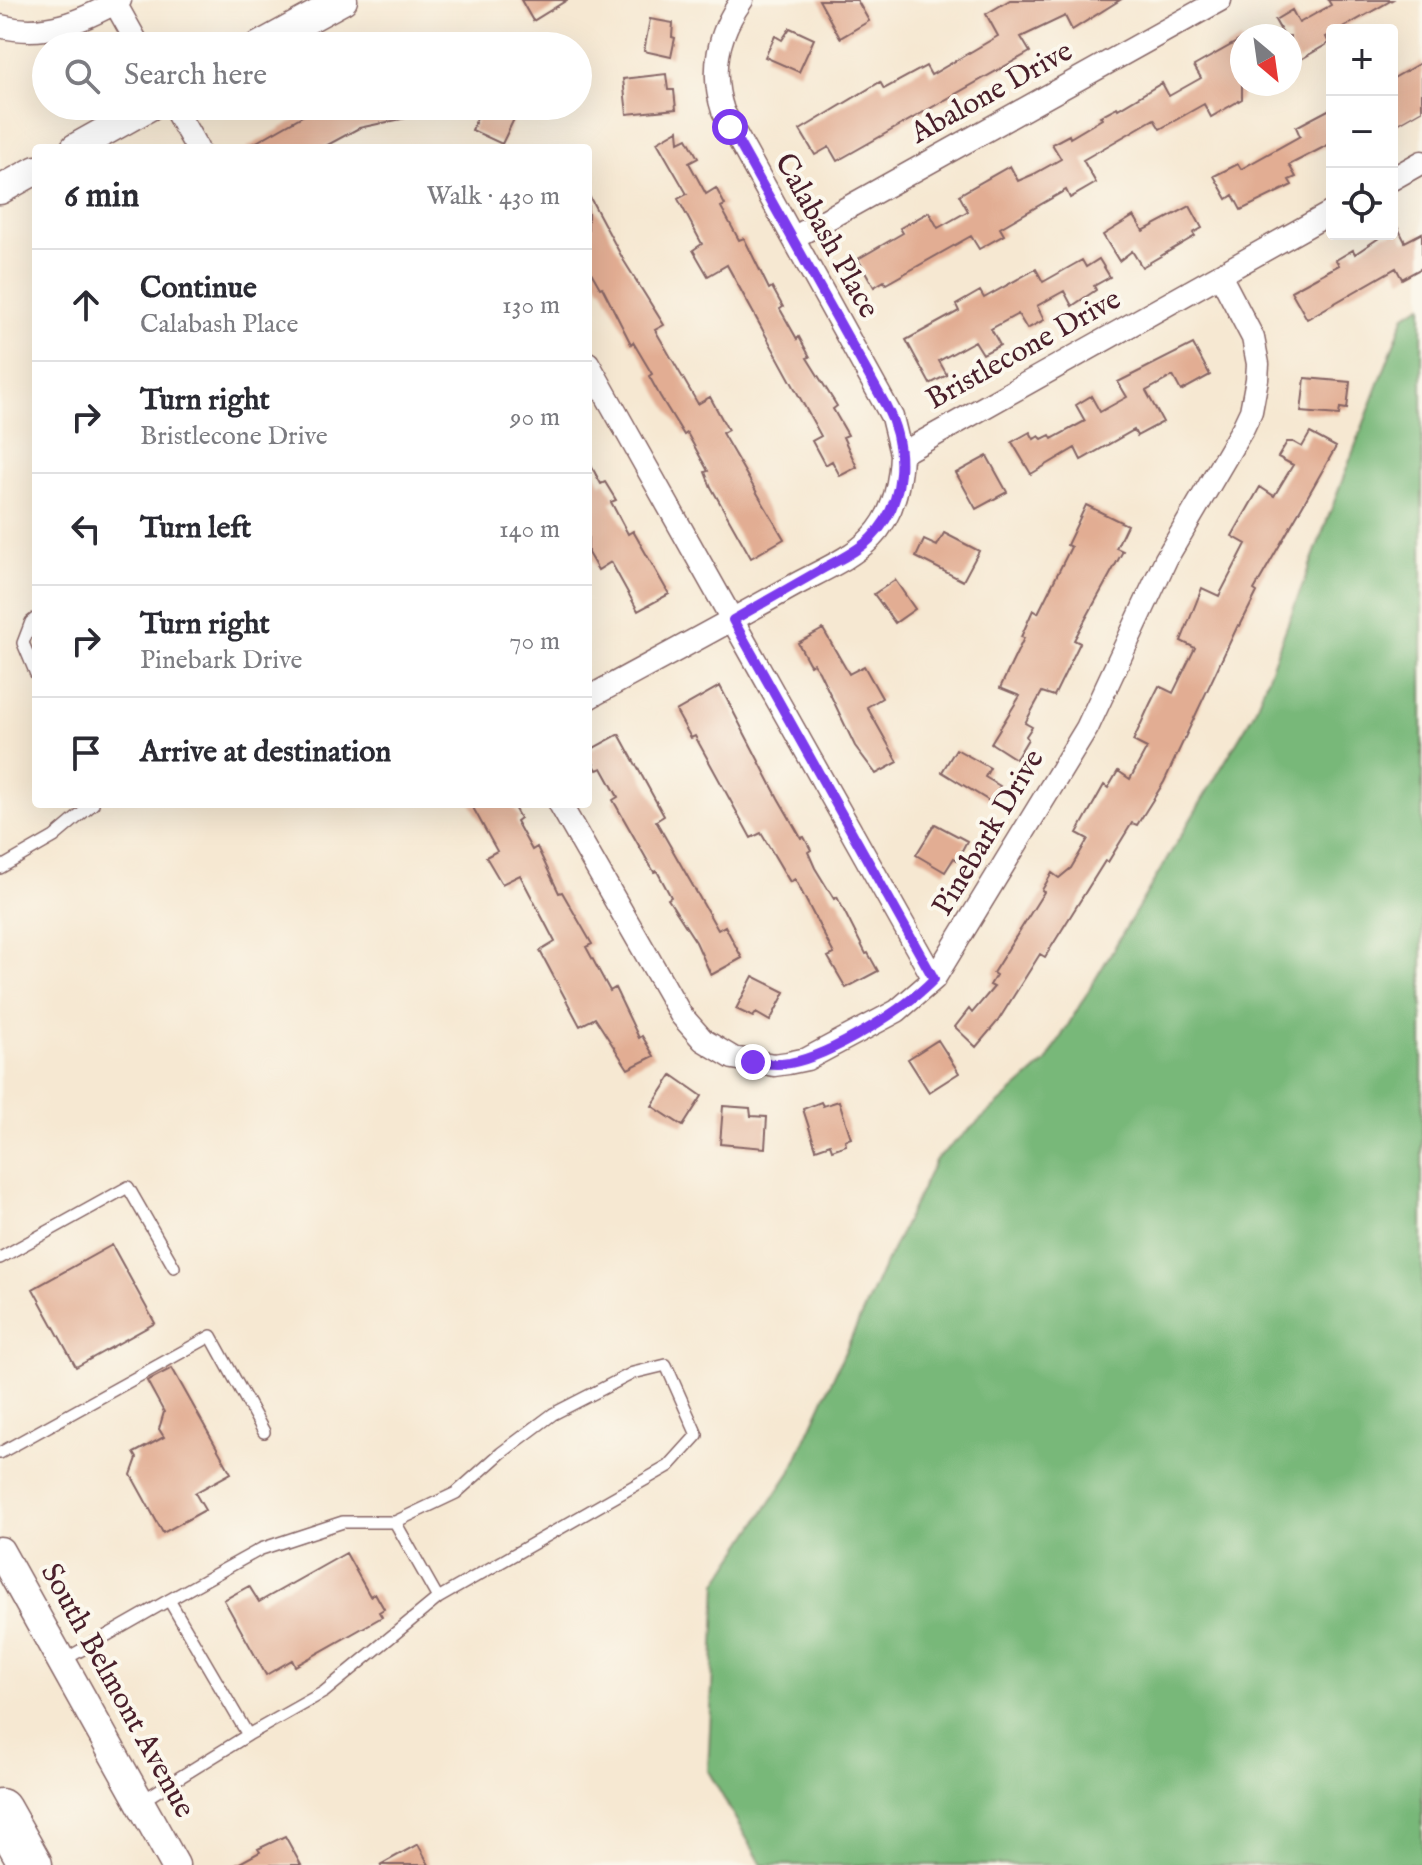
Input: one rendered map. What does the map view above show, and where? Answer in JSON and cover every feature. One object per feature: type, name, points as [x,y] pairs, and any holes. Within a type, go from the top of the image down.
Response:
[{"type":"highway","points":[[0,1810],[31,1865]]},
{"type":"street","points":[[285,32],[343,0]]},
{"type":"street","name":"Calabash Place","points":[[742,0],[720,44],[716,78],[723,111],[892,417],[901,454]]},
{"type":"street","name":"Abalone Drive","points":[[793,238],[1220,0]]},
{"type":"street","points":[[0,26],[51,29],[82,20],[118,2],[132,32]]},
{"type":"street","points":[[82,144],[125,120]]},
{"type":"street","points":[[181,120],[195,144]]},
{"type":"street","points":[[1398,176],[1422,162]]},
{"type":"street","points":[[0,190],[32,172]]},
{"type":"street","name":"Bristlecone Drive","points":[[901,454],[1326,215]]},
{"type":"street","name":"Pinebark Drive","points":[[562,808],[681,1015],[703,1040],[733,1058],[774,1065],[807,1059],[897,1011],[934,979],[1087,728],[1166,559],[1251,411],[1258,364],[1253,338],[1220,275]]},
{"type":"street","points":[[592,370],[934,979]]},
{"type":"street","points":[[592,696],[733,620],[871,539],[889,512],[898,488],[901,454]]},
{"type":"street","name":"South Belmont Avenue","points":[[0,1551],[175,1865]]},
{"type":"lane","points":[[32,621],[23,643],[32,664]]},
{"type":"lane","points":[[0,868],[54,837],[88,808]]},
{"type":"lane","points":[[0,1258],[128,1187],[174,1267]]},
{"type":"lane","points":[[0,1453],[211,1336],[264,1432]]},
{"type":"lane","points":[[61,1661],[261,1549],[343,1522],[395,1522],[456,1493],[501,1453],[553,1414],[633,1373],[666,1365],[697,1435],[669,1466],[438,1598],[324,1692],[248,1735],[140,1803]]},
{"type":"lane","points":[[395,1522],[438,1598]]},
{"type":"lane","points":[[169,1600],[248,1735]]},
{"type":"green space","points":[[1422,305],[1422,1865],[762,1865],[708,1771],[717,1583],[791,1471],[936,1159],[1046,1062],[1254,713],[1405,315]]},
{"type":"building","points":[[521,0],[567,0],[533,21]]},
{"type":"building","points":[[819,0],[857,0],[869,21],[840,38]]},
{"type":"building","points":[[1010,0],[1120,0],[1072,30],[1065,16],[1021,37],[1030,52],[837,161],[829,147],[815,155],[800,130],[880,82],[884,89],[926,66],[931,75],[998,36],[986,14]]},
{"type":"building","points":[[1328,0],[1392,0],[1350,24],[1326,24],[1326,45],[1302,59],[1302,24],[1277,24],[1275,20],[1292,10],[1299,23],[1331,5]]},
{"type":"building","points":[[650,19],[673,23],[672,37],[675,38],[671,57],[644,51]]},
{"type":"building","points":[[790,28],[814,39],[799,72],[765,57],[775,36],[782,40]]},
{"type":"building","points":[[1230,46],[1230,96],[1242,96],[1242,99],[1211,117],[1204,104],[1160,129],[1154,119],[1083,160],[1096,183],[1070,198],[1066,190],[1000,228],[1004,235],[979,249],[971,236],[886,284],[884,281],[874,287],[858,259],[903,233],[900,228],[929,212],[938,228],[968,211],[959,195],[1010,166],[1018,181],[1034,174],[1061,159],[1052,144],[1069,135],[1070,138],[1102,119],[1100,116],[1162,83],[1169,96],[1201,78],[1194,66]]},
{"type":"building","points":[[1422,62],[1422,110],[1398,124],[1398,96],[1398,76]]},
{"type":"building","points":[[666,74],[668,90],[674,90],[676,109],[627,114],[623,79]]},
{"type":"building","points":[[1326,111],[1326,146],[1289,165],[1296,177],[1289,180],[1292,185],[1241,210],[1233,195],[1227,199],[1214,176],[1238,164],[1241,169],[1300,136],[1296,127]]},
{"type":"building","points":[[295,120],[397,120],[359,128],[329,144],[253,144]]},
{"type":"building","points":[[476,120],[514,120],[502,144],[472,130]]},
{"type":"building","points":[[678,130],[679,142],[687,138],[698,158],[689,163],[706,194],[716,188],[725,205],[721,207],[739,240],[744,238],[769,289],[772,287],[783,307],[780,309],[810,357],[807,358],[837,406],[833,409],[848,435],[843,437],[857,467],[840,476],[832,461],[825,465],[812,441],[821,436],[727,265],[708,276],[693,250],[702,244],[678,199],[687,194],[657,142]]},
{"type":"building","points":[[592,201],[664,325],[655,330],[698,404],[710,397],[728,430],[722,433],[784,539],[751,558],[711,487],[705,472],[708,471],[687,433],[684,435],[660,396],[649,376],[652,374],[633,342],[631,344],[592,274]]},
{"type":"building","points":[[1190,206],[1202,228],[1193,233],[1195,236],[1142,267],[1132,251],[1119,261],[1103,235],[1134,216],[1143,231]]},
{"type":"building","points":[[1398,228],[1405,242],[1422,233],[1422,268],[1402,279],[1396,268],[1307,319],[1291,291],[1339,265],[1336,260],[1353,250],[1355,254],[1376,240],[1398,240]]},
{"type":"building","points":[[1099,259],[1110,277],[1094,286],[1096,290],[1072,306],[1064,291],[1037,306],[1044,320],[1027,329],[1018,314],[991,329],[1000,345],[983,354],[975,341],[939,361],[947,375],[930,384],[906,340],[959,311],[956,305],[980,291],[984,298],[1036,269],[1043,282],[1082,260],[1086,267]]},
{"type":"building","points":[[1193,344],[1210,375],[1181,391],[1173,376],[1146,391],[1163,422],[1137,436],[1134,430],[1081,460],[1075,448],[1031,474],[1012,442],[1030,432],[1034,439],[1050,435],[1052,439],[1085,421],[1076,405],[1091,396],[1100,412],[1127,397],[1118,382]]},
{"type":"building","points":[[1305,378],[1350,382],[1347,409],[1340,408],[1339,415],[1301,412]]},
{"type":"building","points":[[1310,433],[1336,447],[1254,590],[1257,592],[1238,625],[1164,782],[1137,825],[1132,823],[1108,862],[1105,861],[1045,957],[1040,954],[998,1021],[976,1047],[955,1027],[969,1009],[972,1013],[994,987],[990,985],[996,975],[993,973],[1044,892],[1042,890],[1052,873],[1059,878],[1071,868],[1088,839],[1077,833],[1104,785],[1108,788],[1118,771],[1130,779],[1147,748],[1133,741],[1150,704],[1159,686],[1173,693],[1195,648],[1181,641],[1202,588],[1219,596],[1246,544],[1232,536],[1260,487],[1274,496],[1293,465],[1278,457],[1287,442],[1302,447]]},
{"type":"building","points":[[987,456],[1007,492],[976,509],[956,473]]},
{"type":"building","points":[[592,467],[601,484],[605,482],[616,500],[611,502],[628,534],[633,531],[669,594],[638,611],[611,562],[598,570],[592,560]]},
{"type":"building","points":[[1086,505],[1127,525],[1116,548],[1123,551],[1074,640],[1080,643],[1054,696],[1042,692],[1025,723],[1032,727],[1016,759],[991,743],[1020,696],[1000,688],[1024,638],[1021,637],[1033,610],[1038,613],[1071,547],[1067,545]]},
{"type":"building","points":[[944,533],[979,551],[963,581],[916,557],[924,540],[937,546]]},
{"type":"building","points":[[895,580],[915,609],[895,623],[874,594]]},
{"type":"building","points":[[823,629],[849,674],[864,666],[882,698],[867,707],[898,762],[876,774],[855,746],[819,671],[813,663],[810,665],[798,643]]},
{"type":"building","points":[[720,686],[778,798],[811,850],[808,852],[815,868],[834,899],[837,897],[878,971],[846,988],[828,957],[834,954],[795,879],[790,882],[761,833],[751,838],[695,736],[691,738],[676,711]]},
{"type":"building","points":[[619,734],[664,816],[656,821],[718,930],[725,926],[742,958],[711,975],[696,942],[668,899],[671,897],[657,871],[654,872],[613,800],[618,797],[602,768],[597,770],[592,761],[592,749]]},
{"type":"building","points":[[956,749],[990,768],[985,777],[1000,786],[991,802],[942,772]]},
{"type":"building","points":[[473,808],[514,808],[520,818],[516,821],[532,850],[537,847],[559,893],[562,892],[592,944],[586,947],[610,991],[615,988],[639,1038],[642,1036],[654,1056],[628,1069],[595,1018],[580,1026],[540,951],[555,942],[520,875],[502,884],[486,857],[497,851]]},
{"type":"building","points":[[935,824],[967,841],[957,860],[954,858],[945,872],[916,855]]},
{"type":"building","points":[[753,976],[785,992],[770,1021],[756,1013],[753,1017],[736,1009]]},
{"type":"building","points":[[938,1040],[959,1073],[929,1092],[908,1059]]},
{"type":"building","points":[[672,1075],[702,1096],[683,1126],[652,1106]]},
{"type":"building","points":[[839,1101],[851,1138],[845,1140],[846,1145],[832,1150],[830,1144],[816,1149],[803,1109],[821,1102],[823,1106]]},
{"type":"building","points":[[723,1106],[750,1108],[751,1116],[767,1117],[765,1148],[720,1144]]},
{"type":"building","points":[[112,1245],[155,1323],[76,1367],[33,1289]]},
{"type":"building","points":[[172,1368],[231,1473],[195,1493],[205,1510],[163,1533],[131,1475],[137,1458],[134,1453],[164,1437],[159,1429],[164,1412],[147,1381]]},
{"type":"building","points":[[346,1553],[370,1596],[375,1593],[384,1609],[379,1612],[382,1617],[295,1666],[292,1660],[266,1675],[224,1600],[249,1586],[259,1602]]},
{"type":"building","points":[[285,1836],[301,1865],[236,1865],[260,1852],[258,1849]]},
{"type":"building","points":[[418,1844],[429,1865],[380,1865]]},
{"type":"route","points":[[730,127],[892,417],[901,454],[898,488],[889,512],[871,539],[733,620],[934,979],[897,1011],[807,1059],[774,1065],[753,1062]]}]
